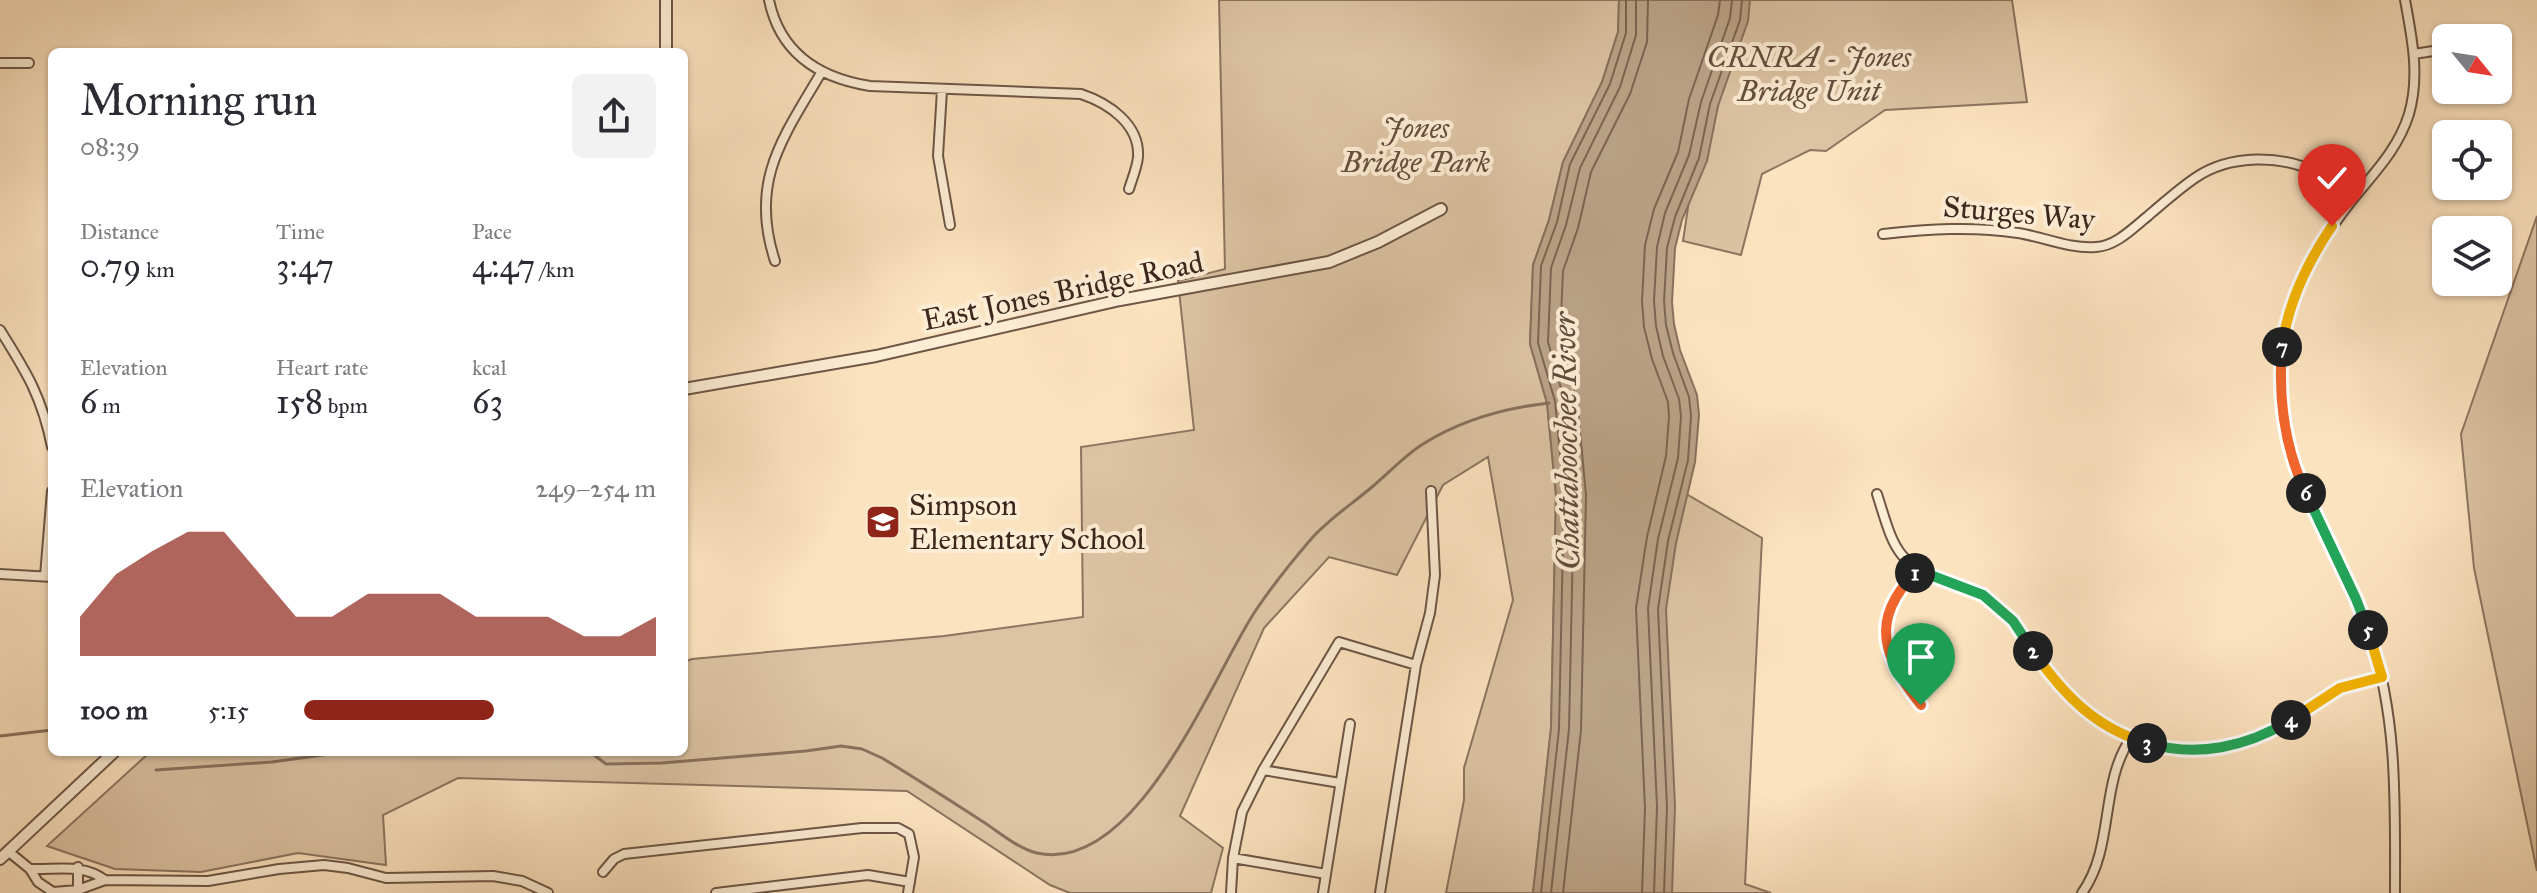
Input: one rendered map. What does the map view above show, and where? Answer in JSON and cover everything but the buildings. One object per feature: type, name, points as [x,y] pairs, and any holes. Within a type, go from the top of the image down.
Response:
[{"type":"street","points":[[666,0],[666,48]]},
{"type":"street","points":[[769,0],[784,39],[821,73],[844,82],[942,90],[1081,94],[1102,101],[1119,114],[1133,135],[1138,156],[1129,189]]},
{"type":"street","points":[[2395,893],[2395,772],[2390,713],[2382,677],[2356,599],[2294,469],[2280,397],[2282,344],[2294,298],[2318,248],[2353,199],[2384,163],[2403,131],[2413,93],[2414,54],[2405,0]]},
{"type":"street","points":[[2414,54],[2432,51]]},
{"type":"street","points":[[0,63],[29,63]]},
{"type":"street","points":[[775,261],[766,234],[767,182],[782,139],[821,73]]},
{"type":"street","points":[[942,90],[938,156],[950,225]]},
{"type":"street","name":"Sturges Way","points":[[1883,234],[1970,228],[2020,233],[2069,246],[2101,246],[2129,231],[2197,176],[2227,163],[2248,160],[2277,160],[2303,167],[2320,174],[2353,199]]},
{"type":"street","name":"East Jones Bridge Road","points":[[688,388],[876,356],[1120,300],[1329,262],[1378,242],[1441,209]]},
{"type":"street","points":[[0,330],[29,376],[44,410],[48,428]]},
{"type":"street","points":[[1380,893],[1416,665],[1430,613],[1435,575],[1431,491]]},
{"type":"street","points":[[1877,494],[1899,552],[1917,570],[1972,589],[1995,603],[2013,621],[2067,696],[2102,723],[2131,738],[2181,750],[2207,750],[2234,745],[2280,727],[2340,688],[2382,677]]},
{"type":"street","points":[[1917,570],[1894,600],[1887,619],[1886,638],[1894,669],[1921,705]]},
{"type":"street","points":[[0,574],[48,577]]},
{"type":"street","points":[[1231,893],[1233,858],[1242,812],[1263,770],[1339,642],[1416,665]]},
{"type":"street","points":[[1323,893],[1350,724]]},
{"type":"street","points":[[2082,893],[2099,859],[2112,784],[2131,738]]},
{"type":"street","points":[[105,880],[94,871],[78,867],[30,869],[4,856],[110,756]]},
{"type":"street","points":[[1263,770],[1340,783]]},
{"type":"street","points":[[603,872],[614,859],[624,854],[862,828],[898,828],[909,834],[914,857],[908,893]]},
{"type":"street","points":[[1233,858],[1326,874]]},
{"type":"street","points":[[30,869],[38,882],[53,892],[78,890],[105,880],[208,881],[324,865],[386,878],[493,876],[522,881],[548,893]]},
{"type":"street","points":[[78,867],[78,890]]},
{"type":"street","points":[[716,893],[868,875],[910,882]]},
{"type":"green space","name":"Jones Bridge Park","points":[[1219,0],[1619,0],[1618,32],[1602,82],[1563,162],[1549,220],[1533,265],[1530,344],[1547,403],[1556,495],[1551,728],[1533,893],[1446,893],[1464,800],[1464,768],[1513,600],[1488,457],[1443,485],[1397,575],[1329,557],[1264,628],[1180,816],[1223,848],[1211,893],[1070,893],[1050,885],[907,791],[458,778],[383,815],[386,865],[298,853],[201,872],[115,869],[47,846],[146,756],[688,756],[688,660],[692,659],[944,636],[1083,617],[1081,447],[1194,430],[1178,281],[1225,269]]},
{"type":"green space","name":"CRNRA - Jones Bridge Unit","points":[[1742,0],[2012,0],[2027,102],[1885,110],[1826,151],[1810,150],[1762,174],[1741,255],[1683,241],[1700,126]]},
{"type":"green space","points":[[2537,216],[2537,871],[2474,568],[2461,434],[2509,296],[2512,296],[2512,288]]},
{"type":"green space","points":[[1645,470],[1762,538],[1745,884],[1771,893],[1661,893]]},
{"type":"water","name":"Chattahoochee River","points":[[1619,0],[1750,0],[1748,21],[1718,106],[1707,161],[1682,220],[1675,248],[1674,324],[1697,395],[1699,415],[1695,462],[1676,543],[1666,609],[1675,806],[1672,893],[1533,893],[1551,728],[1556,495],[1547,403],[1530,344],[1533,265],[1549,220],[1563,162],[1602,82],[1618,32]]},
{"type":"waterway","name":"Chattahoochee River","points":[[595,756],[606,764],[662,763],[841,746],[862,749],[882,758],[1023,848],[1037,853],[1074,852],[1108,833],[1139,803],[1168,764],[1256,610],[1319,531],[1423,444],[1484,416],[1549,403]]},
{"type":"waterway","points":[[0,736],[48,730]]},
{"type":"waterway","points":[[156,770],[315,756]]},
{"type":"place","name":"Simpson Elementary School","points":[[883,522]]},
{"type":"route","points":[[1921,705],[1894,669],[1886,638],[1887,619],[1894,600],[1917,570],[1972,589],[1995,603],[2013,621],[2052,678],[2081,709],[2118,733],[2158,746],[2207,750],[2234,745],[2280,727],[2340,688],[2382,677],[2356,599],[2294,469],[2280,397],[2282,344],[2287,317],[2304,273],[2332,226]]}]
